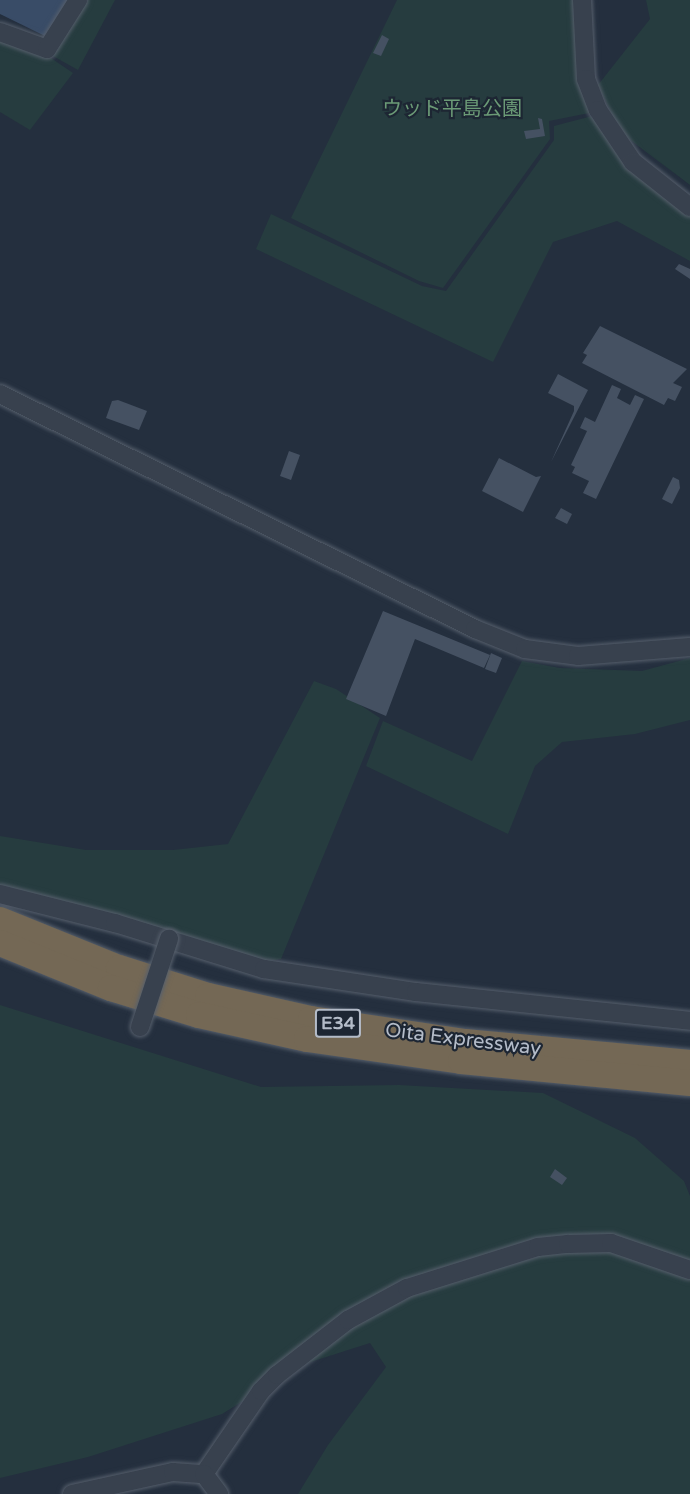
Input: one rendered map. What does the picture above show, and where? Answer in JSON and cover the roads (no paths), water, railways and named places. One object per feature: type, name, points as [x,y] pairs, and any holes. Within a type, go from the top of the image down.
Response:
[{"type":"highway","name":"Oita Expressway","points":[[0,921],[141,975],[208,996],[311,1019],[465,1042],[690,1063]]},
{"type":"highway","name":"Oita Expressway","points":[[0,943],[111,988],[200,1015],[307,1039],[461,1061],[690,1083]]},
{"type":"street","points":[[0,32],[47,49],[78,0]]},
{"type":"street","points":[[582,0],[586,79],[598,110],[633,162],[690,207]]},
{"type":"street","points":[[0,394],[475,628],[525,649],[589,656],[690,647]]},
{"type":"street","points":[[0,894],[169,939],[264,969],[356,984],[690,1021]]},
{"type":"street","points":[[140,1027],[169,939]]},
{"type":"street","points":[[204,1474],[261,1391],[277,1375],[348,1320],[407,1288],[538,1247],[568,1244],[611,1243],[690,1270]]},
{"type":"street","points":[[72,1494],[150,1475],[204,1474]]},
{"type":"street","points":[[204,1474],[219,1494]]},
{"type":"water","points":[[0,0],[70,0],[47,37],[0,14]]},
{"type":"park label","name":"ウッド平島公園","points":[[452,109]]}]
